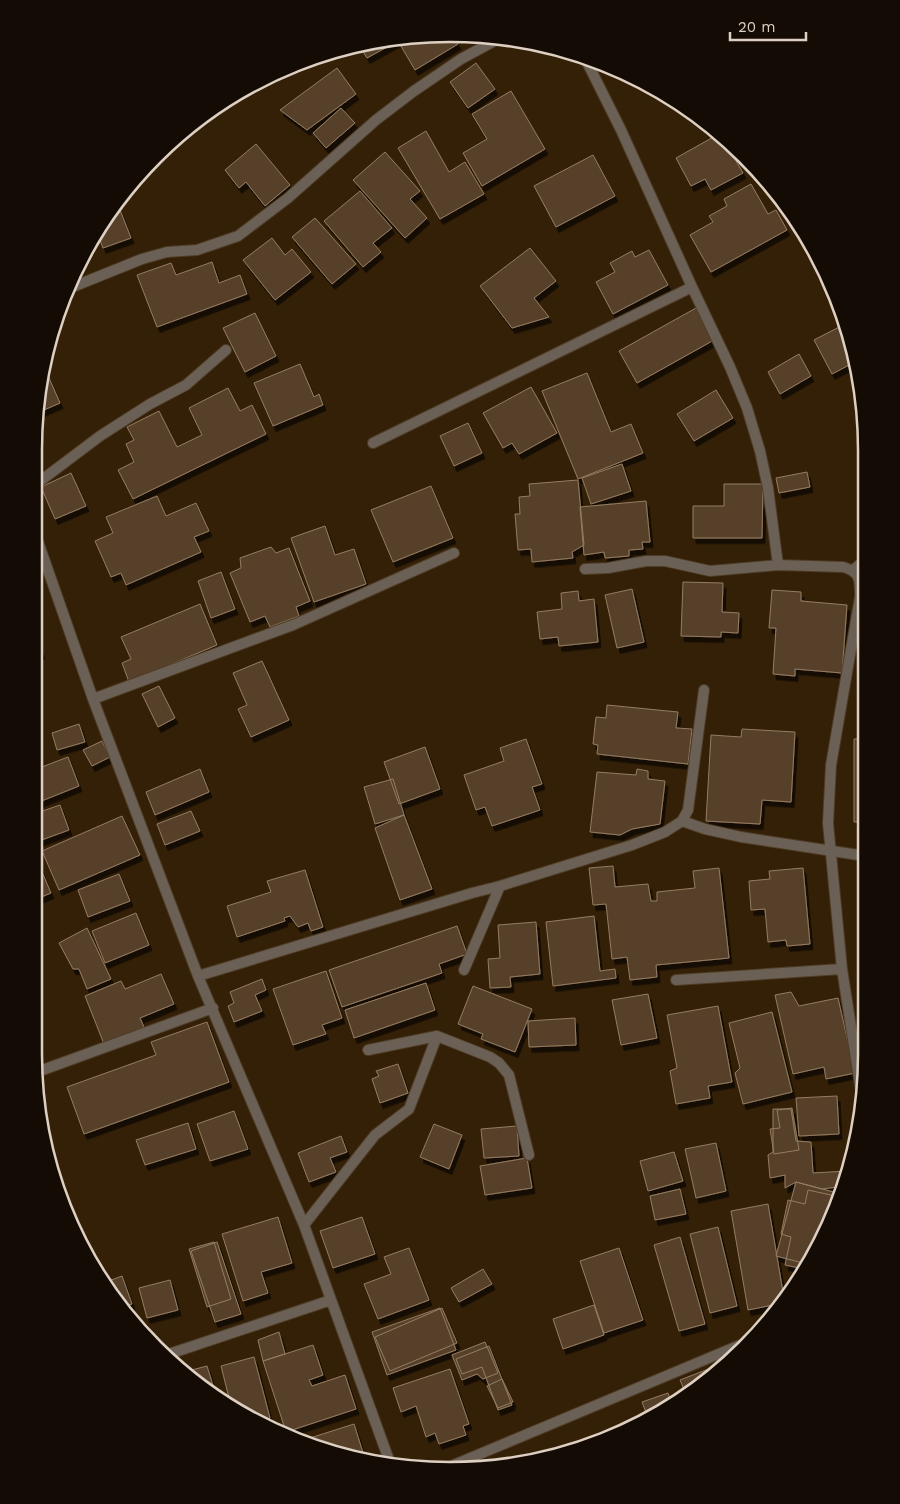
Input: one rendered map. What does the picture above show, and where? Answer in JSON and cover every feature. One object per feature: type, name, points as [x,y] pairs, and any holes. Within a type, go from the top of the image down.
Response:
[{"type":"street","points":[[78,285],[142,258],[167,252],[197,250],[238,236],[288,198],[399,102],[461,59],[487,44]]},
{"type":"street","points":[[590,68],[621,130],[747,408],[760,451],[768,488],[778,565]]},
{"type":"street","points":[[373,443],[692,287]]},
{"type":"street","points":[[42,480],[100,436],[150,404],[186,385],[226,350]]},
{"type":"street","points":[[93,699],[293,625],[454,553]]},
{"type":"street","points":[[42,556],[93,699],[198,976],[304,1225],[388,1457]]},
{"type":"street","points":[[585,569],[608,568],[646,561],[665,561],[710,571],[778,565],[844,567],[853,570],[858,576]]},
{"type":"street","points":[[853,570],[858,566]]},
{"type":"street","points":[[857,1069],[842,969],[828,823],[831,765],[858,609]]},
{"type":"street","points":[[198,976],[632,846],[665,832],[682,821],[690,803],[704,690]]},
{"type":"street","points":[[682,821],[705,830],[858,855]]},
{"type":"street","points":[[464,970],[500,886]]},
{"type":"street","points":[[676,980],[842,969]]},
{"type":"street","points":[[43,1070],[213,1008]]},
{"type":"street","points":[[304,1225],[375,1135],[409,1109],[437,1036]]},
{"type":"street","points":[[368,1050],[437,1036],[499,1063],[508,1072],[528,1156]]},
{"type":"street","points":[[173,1353],[332,1300]]},
{"type":"street","points":[[462,1462],[731,1349]]},
{"type":"street","points":[[483,1453],[486,1460]]},
{"type":"building","points":[[457,42],[458,44],[415,70],[401,46]]},
{"type":"building","points":[[386,48],[367,58],[363,52]]},
{"type":"building","points":[[476,63],[495,89],[468,108],[450,82]]},
{"type":"building","points":[[337,68],[356,94],[307,130],[280,110]]},
{"type":"building","points":[[511,91],[545,149],[482,186],[463,153],[487,139],[472,114]]},
{"type":"building","points":[[341,108],[355,123],[326,148],[313,133]]},
{"type":"building","points":[[426,131],[449,172],[465,162],[484,194],[440,219],[398,148]]},
{"type":"building","points":[[712,138],[735,159],[743,173],[711,190],[705,179],[691,186],[676,158]]},
{"type":"building","points":[[256,144],[290,185],[265,206],[246,182],[239,188],[225,170]]},
{"type":"building","points":[[385,152],[420,191],[410,199],[427,218],[405,238],[353,180]]},
{"type":"building","points":[[593,155],[615,196],[556,227],[534,186]]},
{"type":"building","points":[[751,184],[768,214],[776,210],[787,230],[711,272],[690,235],[713,222],[709,216],[727,206],[724,199]]},
{"type":"building","points":[[360,191],[392,228],[373,243],[381,252],[363,267],[324,221]]},
{"type":"building","points":[[120,211],[131,238],[103,248],[100,241]]},
{"type":"building","points":[[315,218],[356,264],[332,284],[292,237]]},
{"type":"building","points":[[272,238],[285,255],[292,249],[311,272],[275,300],[243,260]]},
{"type":"building","points":[[530,248],[556,281],[534,298],[549,317],[512,328],[480,286]]},
{"type":"building","points":[[649,250],[668,285],[613,314],[596,282],[615,272],[610,263],[632,251],[635,257]]},
{"type":"building","points":[[212,262],[219,283],[240,275],[247,294],[157,327],[137,275],[171,263],[176,275]]},
{"type":"building","points":[[696,308],[714,340],[637,383],[619,351]]},
{"type":"building","points":[[255,313],[276,356],[245,372],[223,328]]},
{"type":"building","points":[[839,327],[849,365],[832,374],[814,340]]},
{"type":"building","points":[[799,354],[811,376],[780,394],[768,372]]},
{"type":"building","points":[[300,364],[314,397],[319,394],[323,405],[273,426],[254,383]]},
{"type":"building","points":[[587,373],[611,432],[631,424],[643,453],[578,479],[542,391]]},
{"type":"building","points":[[49,378],[60,403],[45,410],[46,397]]},
{"type":"building","points":[[531,387],[557,433],[519,454],[512,443],[503,448],[483,413]]},
{"type":"building","points":[[228,388],[240,411],[252,405],[266,434],[133,499],[118,470],[134,462],[126,444],[134,440],[127,427],[159,411],[177,447],[202,435],[189,408]]},
{"type":"building","points":[[716,390],[733,418],[694,441],[677,414]]},
{"type":"building","points":[[468,423],[482,453],[454,466],[440,436]]},
{"type":"building","points":[[622,464],[631,491],[591,504],[582,478]]},
{"type":"building","points":[[807,472],[810,487],[779,493],[776,478]]},
{"type":"building","points":[[71,473],[86,506],[55,519],[42,487]]},
{"type":"building","points":[[578,480],[584,545],[572,552],[573,558],[532,562],[531,549],[518,550],[515,514],[520,514],[519,497],[530,496],[529,484]]},
{"type":"building","points":[[724,484],[763,484],[762,538],[693,538],[693,506],[724,506]]},
{"type":"building","points":[[431,486],[453,538],[393,562],[371,510]]},
{"type":"building","points":[[157,496],[166,516],[196,503],[209,531],[194,537],[201,552],[126,585],[121,573],[111,577],[95,541],[113,533],[106,517]]},
{"type":"building","points":[[646,501],[650,542],[642,542],[643,549],[629,550],[629,556],[605,558],[604,552],[584,555],[580,507]]},
{"type":"building","points":[[325,526],[335,555],[354,549],[366,584],[314,602],[291,538]]},
{"type":"building","points":[[271,547],[276,553],[289,548],[310,601],[296,607],[299,616],[270,627],[265,616],[250,622],[230,573],[241,568],[240,558]]},
{"type":"building","points":[[221,572],[235,609],[211,618],[198,581]]},
{"type":"building","points":[[683,582],[723,583],[722,612],[739,613],[738,633],[721,632],[721,637],[681,636]]},
{"type":"building","points":[[632,589],[644,642],[617,648],[605,595]]},
{"type":"building","points":[[772,590],[801,592],[801,601],[847,605],[842,673],[795,669],[795,676],[773,674],[776,628],[769,628]]},
{"type":"building","points":[[578,591],[579,601],[594,599],[598,642],[559,646],[558,637],[540,639],[537,612],[562,609],[561,593]]},
{"type":"building","points":[[200,604],[217,645],[129,682],[122,663],[131,659],[121,637]]},
{"type":"building","points":[[262,661],[289,720],[251,737],[238,709],[247,705],[233,673]]},
{"type":"building","points":[[159,686],[175,718],[158,727],[142,694]]},
{"type":"building","points":[[607,705],[678,712],[676,728],[692,729],[688,764],[597,754],[598,745],[593,744],[596,717],[606,718]]},
{"type":"building","points":[[79,724],[85,742],[57,750],[52,733]]},
{"type":"building","points":[[742,729],[795,732],[791,802],[762,800],[760,824],[706,821],[711,735],[741,737]]},
{"type":"building","points":[[526,739],[542,784],[532,787],[540,810],[492,826],[485,807],[476,810],[464,775],[504,761],[500,748]]},
{"type":"building","points":[[854,739],[858,739],[858,822],[854,822]]},
{"type":"building","points":[[102,741],[110,757],[92,766],[83,750]]},
{"type":"building","points":[[425,747],[440,789],[399,804],[384,762]]},
{"type":"building","points":[[68,757],[79,786],[42,801],[42,767]]},
{"type":"building","points":[[200,769],[209,792],[155,815],[146,792]]},
{"type":"building","points":[[637,769],[648,771],[648,779],[665,781],[660,824],[632,829],[620,835],[590,832],[597,772],[636,775]]},
{"type":"building","points":[[393,779],[404,815],[375,824],[364,787]]},
{"type":"building","points":[[60,805],[69,830],[42,840],[42,811]]},
{"type":"building","points":[[191,811],[200,831],[165,845],[157,824]]},
{"type":"building","points":[[404,815],[432,889],[400,900],[375,828]]},
{"type":"building","points":[[122,816],[140,855],[59,890],[42,851]]},
{"type":"building","points":[[613,866],[615,887],[648,884],[651,901],[657,901],[657,892],[695,888],[693,871],[719,868],[729,958],[656,965],[657,977],[630,980],[627,957],[612,959],[606,904],[593,905],[589,868]]},
{"type":"building","points":[[803,868],[810,944],[787,946],[786,940],[768,942],[765,909],[751,910],[749,881],[770,879],[769,871]]},
{"type":"building","points":[[305,870],[323,927],[311,931],[308,923],[298,927],[290,916],[284,918],[285,921],[237,937],[227,906],[271,892],[267,881]]},
{"type":"building","points":[[42,872],[51,893],[42,897]]},
{"type":"building","points":[[119,874],[130,901],[88,917],[78,890]]},
{"type":"building","points":[[136,913],[149,945],[105,963],[92,931]]},
{"type":"building","points":[[594,916],[600,971],[615,969],[616,978],[553,986],[546,922]]},
{"type":"building","points":[[536,922],[540,974],[510,977],[511,987],[490,988],[488,959],[500,958],[498,925]]},
{"type":"building","points":[[457,926],[467,954],[439,964],[442,973],[342,1007],[329,970]]},
{"type":"building","points":[[87,928],[111,979],[87,989],[79,969],[73,969],[59,943]]},
{"type":"building","points":[[326,971],[342,1018],[322,1025],[326,1034],[293,1045],[273,989]]},
{"type":"building","points":[[161,974],[174,1004],[140,1018],[144,1027],[104,1044],[85,996],[121,981],[125,989]]},
{"type":"building","points":[[262,979],[266,990],[255,995],[262,1011],[234,1022],[228,1006],[234,1003],[230,992]]},
{"type":"building","points":[[426,983],[435,1010],[354,1038],[345,1010]]},
{"type":"building","points":[[473,986],[532,1009],[515,1052],[481,1039],[483,1034],[458,1024]]},
{"type":"building","points":[[791,992],[799,1006],[838,998],[855,1073],[826,1079],[824,1067],[793,1074],[775,995]]},
{"type":"building","points":[[648,994],[657,1038],[621,1045],[612,1000]]},
{"type":"building","points":[[718,1006],[732,1082],[708,1086],[710,1098],[676,1104],[670,1071],[677,1068],[667,1015]]},
{"type":"building","points":[[772,1012],[792,1092],[743,1104],[735,1073],[740,1068],[729,1023]]},
{"type":"building","points":[[575,1018],[576,1045],[529,1047],[528,1021]]},
{"type":"building","points":[[207,1022],[229,1082],[84,1134],[67,1087],[156,1055],[151,1042]]},
{"type":"building","points":[[398,1064],[408,1093],[380,1103],[372,1079],[379,1076],[376,1071]]},
{"type":"building","points":[[837,1096],[839,1134],[799,1136],[796,1098]]},
{"type":"building","points":[[792,1108],[799,1150],[774,1154],[770,1129],[780,1128],[777,1110]]},
{"type":"building","points":[[773,1109],[791,1109],[796,1141],[811,1142],[813,1173],[840,1171],[835,1187],[822,1189],[796,1182],[785,1188],[785,1175],[770,1178],[768,1155],[773,1152]]},
{"type":"building","points":[[234,1111],[248,1149],[210,1161],[197,1124]]},
{"type":"building","points":[[188,1123],[196,1149],[145,1165],[136,1140]]},
{"type":"building","points":[[434,1124],[462,1135],[449,1169],[420,1157]]},
{"type":"building","points":[[517,1126],[519,1156],[484,1158],[481,1129]]},
{"type":"building","points":[[341,1136],[347,1152],[330,1158],[336,1172],[309,1182],[298,1153]]},
{"type":"building","points":[[716,1143],[726,1191],[696,1198],[685,1149]]},
{"type":"building","points":[[674,1152],[683,1181],[648,1191],[640,1161]]},
{"type":"building","points":[[527,1158],[532,1188],[485,1195],[480,1166]]},
{"type":"building","points":[[796,1182],[833,1192],[800,1262],[776,1256]]},
{"type":"building","points":[[680,1189],[686,1214],[655,1220],[650,1196]]},
{"type":"building","points":[[808,1190],[832,1195],[815,1234],[797,1268],[785,1265],[791,1237],[781,1234],[788,1200],[805,1204]]},
{"type":"building","points":[[768,1204],[782,1289],[770,1306],[748,1310],[731,1211]]},
{"type":"building","points":[[278,1217],[292,1263],[261,1272],[268,1293],[243,1301],[222,1234]]},
{"type":"building","points":[[362,1217],[375,1254],[333,1268],[320,1231]]},
{"type":"building","points":[[718,1227],[737,1306],[710,1313],[690,1234]]},
{"type":"building","points":[[680,1237],[705,1324],[679,1331],[654,1245]]},
{"type":"building","points":[[214,1242],[231,1299],[207,1307],[189,1249]]},
{"type":"building","points":[[217,1242],[241,1314],[215,1322],[191,1251]]},
{"type":"building","points":[[409,1248],[429,1300],[378,1319],[364,1284],[391,1274],[384,1257]]},
{"type":"building","points":[[619,1248],[643,1320],[604,1333],[580,1261]]},
{"type":"building","points":[[483,1269],[492,1284],[459,1302],[451,1288]]},
{"type":"building","points":[[122,1276],[132,1304],[129,1305],[111,1280]]},
{"type":"building","points":[[170,1280],[178,1310],[147,1318],[139,1288]]},
{"type":"building","points":[[594,1305],[604,1335],[563,1349],[553,1319]]},
{"type":"building","points":[[440,1308],[456,1350],[387,1375],[372,1332]]},
{"type":"building","points":[[442,1308],[457,1343],[390,1371],[375,1337]]},
{"type":"building","points":[[279,1332],[285,1354],[263,1361],[258,1340]]},
{"type":"building","points":[[485,1342],[498,1373],[483,1379],[477,1374],[462,1380],[452,1355]]},
{"type":"building","points":[[313,1345],[323,1375],[309,1380],[312,1386],[345,1375],[356,1409],[293,1430],[284,1425],[263,1361]]},
{"type":"building","points":[[489,1346],[512,1405],[498,1410],[482,1367],[462,1374],[456,1359]]},
{"type":"building","points":[[254,1357],[270,1418],[246,1407],[228,1396],[221,1366]]},
{"type":"building","points":[[207,1366],[213,1385],[202,1377],[193,1370]]},
{"type":"building","points":[[450,1369],[469,1424],[463,1426],[466,1435],[439,1444],[435,1433],[426,1437],[416,1406],[401,1412],[393,1388]]},
{"type":"building","points":[[707,1369],[683,1388],[680,1380]]},
{"type":"building","points":[[502,1379],[513,1402],[498,1408],[487,1386]]},
{"type":"building","points":[[668,1393],[670,1397],[646,1411],[642,1402]]},
{"type":"building","points":[[354,1424],[363,1452],[345,1448],[312,1437]]}]
